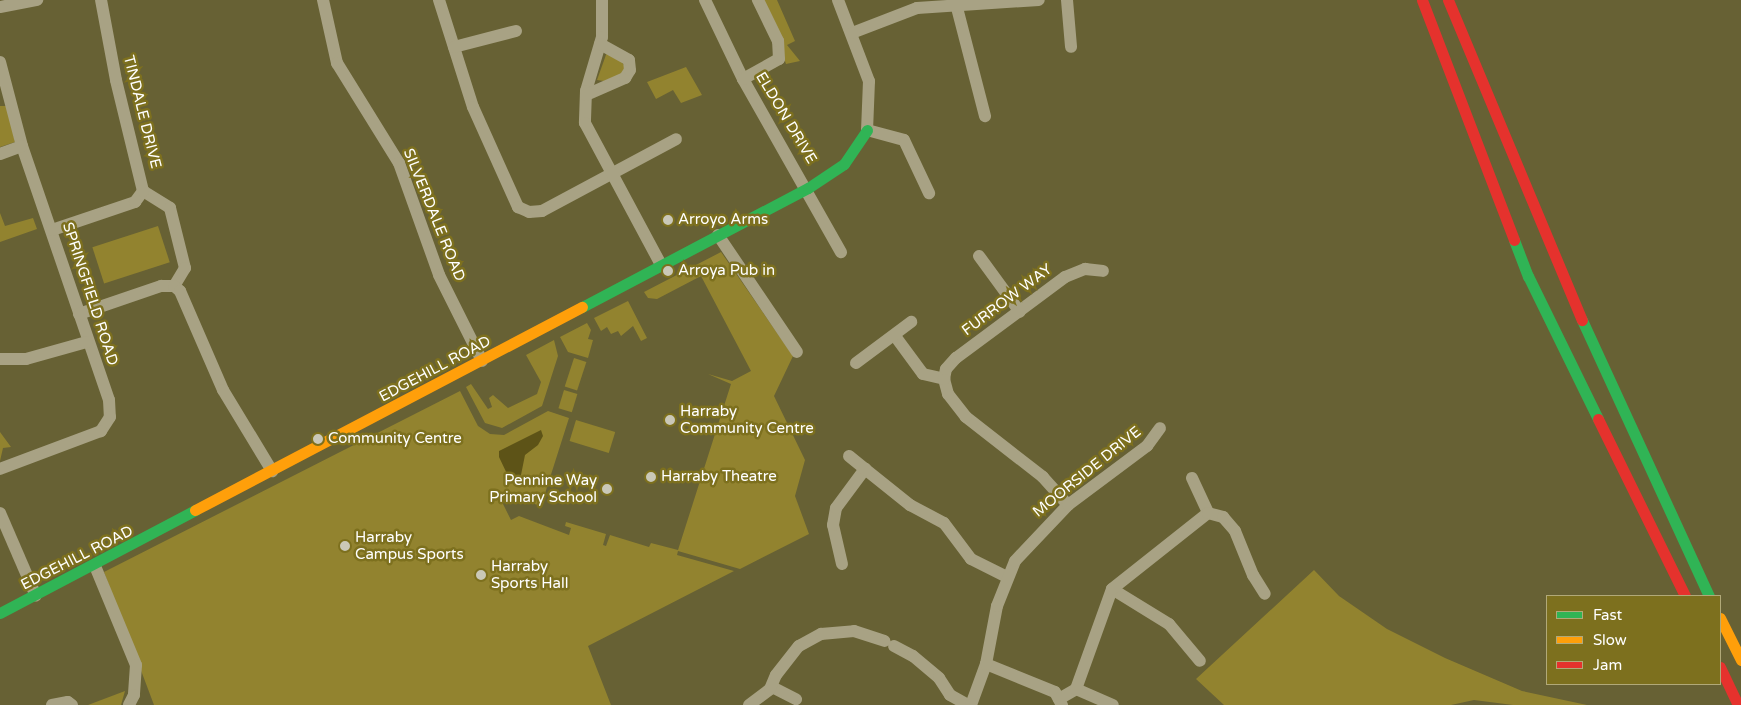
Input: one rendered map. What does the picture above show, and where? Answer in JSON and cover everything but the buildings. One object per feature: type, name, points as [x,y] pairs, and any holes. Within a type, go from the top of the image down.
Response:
[{"type":"main road","points":[[1422,0],[1528,276],[1685,595]]},
{"type":"main road","points":[[1448,0],[1559,270],[1709,595]]},
{"type":"main road","name":"EDGEHILL ROAD","points":[[0,614],[95,566],[808,188],[844,164],[867,130]]},
{"type":"main road","points":[[1721,620],[1741,660]]},
{"type":"main road","points":[[1721,669],[1738,705]]},
{"type":"street","points":[[0,7],[37,0]]},
{"type":"street","name":"TINDALE DRIVE","points":[[52,230],[134,202],[143,191],[116,80],[101,0]]},
{"type":"street","name":"SILVERDALE ROAD","points":[[323,0],[337,63],[399,163],[439,275],[482,360]]},
{"type":"street","points":[[439,0],[473,107],[518,207],[529,212],[542,211],[676,139]]},
{"type":"street","points":[[602,0],[600,44],[586,95],[585,124],[613,172],[661,265]]},
{"type":"street","name":"ELDON DRIVE","points":[[705,0],[743,79],[808,188],[842,252]]},
{"type":"street","points":[[743,79],[779,58],[778,41],[758,0]]},
{"type":"street","points":[[838,0],[869,81],[867,130],[904,140],[929,193]]},
{"type":"street","points":[[852,33],[917,8],[955,2],[1039,0]]},
{"type":"street","points":[[1067,0],[1071,47]]},
{"type":"street","points":[[955,2],[985,116]]},
{"type":"street","points":[[454,47],[516,31]]},
{"type":"street","points":[[586,95],[625,78],[630,70],[629,60],[600,44]]},
{"type":"street","name":"SPRINGFIELD ROAD","points":[[0,62],[4,99],[52,230],[87,342],[109,400],[110,417],[101,431],[0,469]]},
{"type":"street","points":[[0,154],[22,146]]},
{"type":"street","points":[[143,191],[170,208],[185,268],[174,286]]},
{"type":"street","points":[[718,235],[797,352]]},
{"type":"street","points":[[979,256],[1020,312]]},
{"type":"street","name":"FURROW WAY","points":[[944,379],[946,369],[956,358],[1072,273],[1085,269],[1103,271]]},
{"type":"street","points":[[79,314],[161,286],[174,286],[180,291],[223,390],[272,471]]},
{"type":"street","points":[[856,364],[911,322]]},
{"type":"street","points":[[894,336],[923,374],[944,379],[948,394],[966,418],[1043,478],[1068,505]]},
{"type":"street","points":[[1,356],[26,359],[87,342]]},
{"type":"street","name":"MOORSIDE DRIVE","points":[[969,705],[986,664],[997,606],[1007,577],[1021,551],[1068,505],[1148,446],[1160,428]]},
{"type":"street","points":[[849,456],[865,470],[876,475],[910,505],[944,523],[971,559],[1007,577]]},
{"type":"street","points":[[842,564],[833,525],[836,508],[865,470]]},
{"type":"street","points":[[1192,478],[1208,513]]},
{"type":"street","points":[[0,513],[36,596]]},
{"type":"street","points":[[986,664],[1054,692],[1061,702],[1076,689],[1112,589],[1208,513]]},
{"type":"street","points":[[1208,513],[1223,517],[1235,531],[1253,575],[1266,594]]},
{"type":"street","points":[[95,566],[136,665],[134,695],[128,705]]},
{"type":"street","points":[[1112,589],[1169,624],[1200,661]]},
{"type":"street","points":[[749,705],[772,687],[776,675],[799,646],[821,634],[854,631],[889,643],[913,656],[939,678],[950,695],[969,705]]},
{"type":"street","points":[[772,687],[796,699]]},
{"type":"street","points":[[1076,689],[1113,705]]},
{"type":"street","points":[[52,705],[60,702],[72,705]]},
{"type":"shaded area","points":[[764,0],[777,0],[795,41],[787,45],[800,61],[786,64]]},
{"type":"shaded area","points":[[607,52],[616,55],[624,65],[624,73],[604,81],[597,80]]},
{"type":"shaded area","points":[[686,67],[702,95],[681,103],[673,90],[656,99],[647,82]]},
{"type":"shaded area","points":[[0,106],[8,106],[15,142],[0,147]]},
{"type":"shaded area","points":[[0,213],[5,226],[33,218],[37,229],[0,242]]},
{"type":"shaded area","points":[[158,226],[170,262],[104,283],[92,247]]},
{"type":"shaded area","name":"Harraby Campus Sports","points":[[721,252],[793,356],[774,396],[805,460],[795,496],[809,534],[740,569],[678,551],[677,555],[734,571],[588,646],[611,705],[154,705],[104,572],[460,391],[478,426],[490,434],[504,435],[548,411],[569,418],[541,506],[512,497],[502,502],[511,520],[519,516],[569,535],[571,528],[565,526],[566,522],[606,534],[603,545],[606,546],[610,535],[649,547],[651,543],[678,550],[731,384],[708,374],[732,381],[751,371],[701,276],[657,299],[648,298],[644,292]]},
{"type":"shaded area","points":[[628,301],[647,338],[641,341],[633,326],[621,336],[618,331],[611,334],[607,327],[601,331],[594,318]]},
{"type":"shaded area","points":[[587,323],[591,330],[588,339],[593,340],[588,358],[568,352],[560,337]]},
{"type":"shaded area","points":[[554,340],[558,356],[542,406],[502,428],[485,423],[466,387],[471,384],[488,409],[492,407],[489,398],[493,395],[508,408],[537,394],[541,382],[526,355]]},
{"type":"shaded area","points":[[574,358],[586,362],[577,391],[565,387]]},
{"type":"shaded area","points":[[564,390],[577,394],[572,412],[558,408]]},
{"type":"shaded area","points":[[576,420],[615,432],[609,453],[570,441]]},
{"type":"shaded area","points":[[541,430],[543,436],[538,445],[525,455],[520,480],[516,482],[509,478],[499,457],[499,451]]},
{"type":"shaded area","points":[[0,432],[11,447],[3,448],[0,461]]},
{"type":"shaded area","points":[[1314,570],[1339,596],[1387,629],[1445,658],[1522,691],[1587,705],[1513,705],[1474,700],[1451,705],[1224,705],[1196,679]]},
{"type":"shaded area","points":[[125,691],[121,705],[88,705]]},
{"type":"traffic: fast","points":[[582,307],[808,188],[844,164],[867,130]]},
{"type":"traffic: fast","points":[[1514,240],[1528,276],[1598,419]]},
{"type":"traffic: fast","points":[[1582,320],[1709,595]]},
{"type":"traffic: fast","points":[[0,613],[195,510]]},
{"type":"traffic: slow","points":[[195,510],[582,307]]},
{"type":"traffic: slow","points":[[1721,620],[1741,660]]},
{"type":"traffic: jam","points":[[1422,0],[1514,240]]},
{"type":"traffic: jam","points":[[1448,0],[1582,320]]},
{"type":"traffic: jam","points":[[1598,419],[1685,595]]},
{"type":"traffic: jam","points":[[1721,669],[1738,705]]},
{"type":"place","name":"Arroyo Arms","points":[[668,220]]},
{"type":"place","name":"Arroya Pub in","points":[[668,271]]},
{"type":"place","name":"Harraby Community Centre","points":[[670,420]]},
{"type":"place","name":"Community Centre","points":[[318,439]]},
{"type":"place","name":"Harraby Theatre","points":[[651,477]]},
{"type":"place","name":"Pennine Way Primary School","points":[[607,489]]},
{"type":"place","name":"Harraby Campus Sports","points":[[345,546]]},
{"type":"place","name":"Harraby Sports Hall","points":[[481,575]]}]
